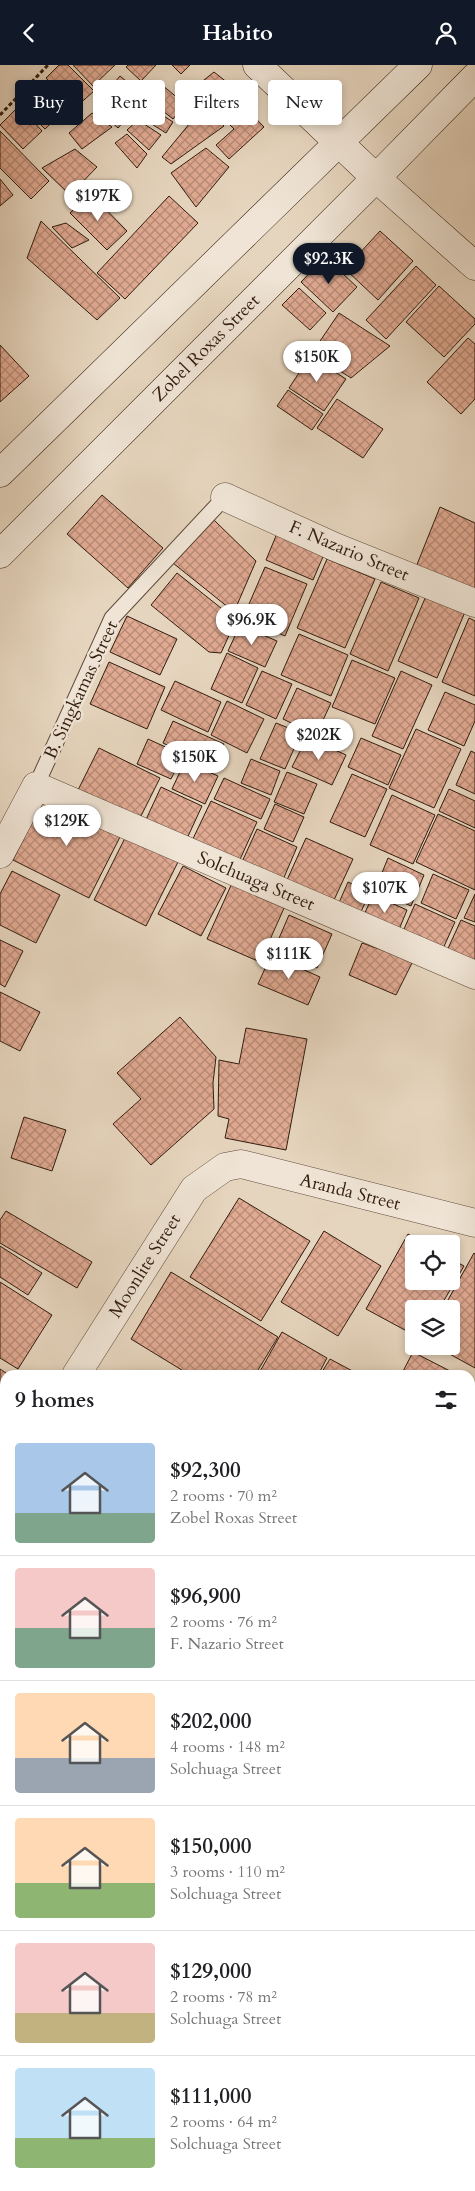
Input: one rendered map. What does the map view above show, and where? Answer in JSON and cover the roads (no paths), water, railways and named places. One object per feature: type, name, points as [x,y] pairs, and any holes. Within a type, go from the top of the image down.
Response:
[{"type":"main road","points":[[257,65],[376,178],[475,266]]},
{"type":"main road","points":[[0,473],[418,65]]},
{"type":"main road","name":"Zobel Roxas Street","points":[[0,554],[475,77]]},
{"type":"main road","name":"F. Nazario Street","points":[[225,497],[335,547],[475,603]]},
{"type":"main road","name":"B. Singkamas Street","points":[[0,854],[36,786]]},
{"type":"main road","name":"Solchuaga Street","points":[[36,786],[475,975]]},
{"type":"main road","name":"Aranda Street","points":[[225,1167],[241,1164],[475,1223]]},
{"type":"main road","name":"Moonlite Street","points":[[89,1370],[194,1189],[225,1167]]},
{"type":"lane","name":"B. Singkamas Street","points":[[36,786],[112,618],[225,497]]}]
